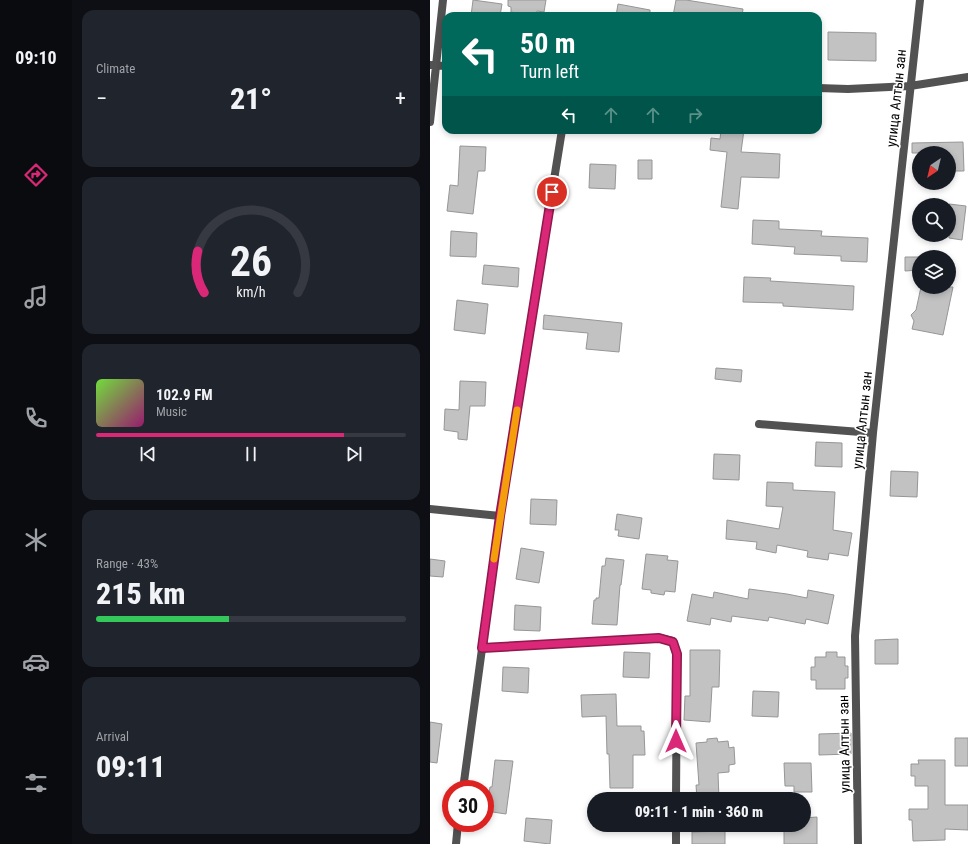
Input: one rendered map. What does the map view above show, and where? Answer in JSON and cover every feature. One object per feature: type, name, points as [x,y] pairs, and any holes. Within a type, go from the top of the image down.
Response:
[{"type":"street","points":[[430,122],[433,65],[443,0]]},
{"type":"street","name":"улица Алтын зан","points":[[858,844],[855,636],[873,433],[920,0]]},
{"type":"street","points":[[822,88],[848,89],[910,86],[968,77]]},
{"type":"street","points":[[464,780],[500,516],[561,134]]},
{"type":"street","points":[[759,424],[873,433]]},
{"type":"street","points":[[430,509],[500,516]]},
{"type":"street","points":[[482,648],[659,638],[673,642],[677,654],[676,792]]},
{"type":"street","points":[[456,844],[457,832]]},
{"type":"street","points":[[676,832],[676,844]]},
{"type":"building","points":[[473,0],[502,4],[501,12],[472,12]]},
{"type":"building","points":[[508,0],[546,0],[544,12],[511,12],[511,7],[508,6]]},
{"type":"building","points":[[676,0],[686,0],[743,9],[743,12],[674,12]]},
{"type":"building","points":[[618,4],[650,10],[650,12],[617,12]]},
{"type":"building","points":[[828,32],[876,33],[876,61],[828,60]]},
{"type":"building","points":[[721,134],[743,134],[741,152],[780,154],[779,178],[741,177],[738,209],[721,207],[727,152],[710,150],[711,138],[720,139]]},
{"type":"building","points":[[963,142],[964,171],[956,171],[956,146],[912,146],[912,143]]},
{"type":"building","points":[[460,146],[486,147],[485,171],[478,171],[473,214],[447,211],[450,185],[458,186]]},
{"type":"building","points":[[638,160],[652,160],[652,179],[638,179]]},
{"type":"building","points":[[590,164],[616,165],[615,189],[589,188]]},
{"type":"building","points":[[956,205],[966,206],[962,240],[956,239]]},
{"type":"building","points":[[753,220],[779,221],[779,229],[822,231],[821,236],[868,238],[867,262],[841,261],[841,256],[794,254],[795,247],[752,244]]},
{"type":"building","points":[[451,231],[477,233],[476,257],[450,256]]},
{"type":"building","points":[[905,257],[912,257],[912,270],[905,271]]},
{"type":"building","points":[[484,265],[519,268],[518,287],[482,284]]},
{"type":"building","points":[[744,277],[771,278],[770,281],[854,286],[853,310],[783,306],[783,303],[743,302]]},
{"type":"building","points":[[919,294],[952,294],[943,335],[912,329],[914,321],[911,315],[916,310]]},
{"type":"building","points":[[457,300],[488,304],[485,334],[454,330]]},
{"type":"building","points":[[544,315],[622,323],[619,352],[586,349],[588,333],[543,329]]},
{"type":"building","points":[[716,368],[742,370],[741,382],[715,379]]},
{"type":"building","points":[[460,381],[486,382],[485,406],[470,406],[467,440],[458,439],[458,432],[444,430],[445,409],[459,410]]},
{"type":"building","points":[[816,442],[842,443],[842,467],[815,466]]},
{"type":"building","points":[[714,454],[740,455],[739,480],[713,479]]},
{"type":"building","points":[[891,471],[918,472],[917,497],[890,496]]},
{"type":"building","points":[[767,482],[793,483],[793,490],[835,492],[833,530],[852,533],[848,556],[829,553],[828,560],[807,557],[808,551],[777,545],[776,553],[756,549],[757,542],[726,539],[727,520],[779,529],[783,507],[766,506]]},
{"type":"building","points":[[531,499],[557,500],[556,525],[530,524]]},
{"type":"building","points":[[617,514],[642,518],[639,539],[618,536],[619,530],[615,530]]},
{"type":"building","points":[[521,548],[544,552],[539,583],[516,579]]},
{"type":"building","points":[[646,554],[668,556],[667,560],[678,561],[675,592],[665,591],[664,595],[651,593],[651,590],[642,589]]},
{"type":"building","points":[[606,558],[624,560],[620,585],[617,625],[592,624],[594,600],[599,598],[602,566],[605,566]]},
{"type":"building","points":[[430,559],[445,561],[443,577],[430,576]]},
{"type":"building","points":[[749,589],[807,598],[808,590],[834,595],[828,624],[806,619],[805,624],[769,617],[768,621],[732,616],[731,622],[711,618],[710,625],[687,621],[692,594],[713,598],[714,592],[748,599]]},
{"type":"building","points":[[515,605],[541,607],[540,631],[514,630]]},
{"type":"building","points":[[898,639],[898,664],[875,664],[875,640]]},
{"type":"building","points":[[690,650],[720,650],[719,687],[712,687],[710,722],[684,720],[685,696],[690,696]]},
{"type":"building","points":[[624,652],[650,653],[649,678],[623,677]]},
{"type":"building","points":[[826,652],[837,652],[837,657],[845,657],[845,666],[848,666],[848,678],[845,678],[845,689],[816,689],[816,680],[811,680],[811,667],[815,667],[815,657],[826,657]]},
{"type":"building","points":[[503,667],[529,668],[528,693],[502,691]]},
{"type":"building","points":[[753,691],[779,692],[778,717],[752,716]]},
{"type":"building","points":[[616,694],[617,726],[641,726],[641,731],[644,731],[645,755],[633,755],[633,788],[610,788],[606,716],[582,717],[581,695]]},
{"type":"building","points":[[430,722],[442,724],[437,763],[430,762]]},
{"type":"building","points":[[851,733],[851,754],[819,755],[819,734]]},
{"type":"building","points":[[717,738],[718,742],[728,741],[729,748],[734,747],[735,764],[729,765],[729,772],[718,773],[719,792],[696,792],[696,785],[699,785],[696,743],[707,742],[707,739]]},
{"type":"building","points":[[955,738],[968,738],[968,766],[955,766]]},
{"type":"building","points":[[495,760],[513,761],[506,814],[494,812],[494,780],[493,780]]},
{"type":"building","points":[[918,760],[945,760],[945,805],[968,805],[968,830],[945,829],[945,840],[913,841],[912,820],[909,820],[909,809],[928,809],[928,786],[915,786],[915,776],[911,776],[911,764],[919,764]]},
{"type":"building","points":[[784,763],[811,763],[812,792],[794,792],[794,786],[785,786]]},
{"type":"building","points":[[811,817],[817,817],[817,844],[784,844],[784,832],[811,832]]},
{"type":"building","points":[[526,818],[552,820],[550,844],[524,841]]},
{"type":"building","points":[[692,832],[725,832],[725,844],[692,844]]},
{"type":"slow traffic","points":[[494,559],[517,410]]},
{"type":"route","points":[[552,192],[500,516],[482,648],[659,638],[673,642],[677,654],[676,741]]}]
